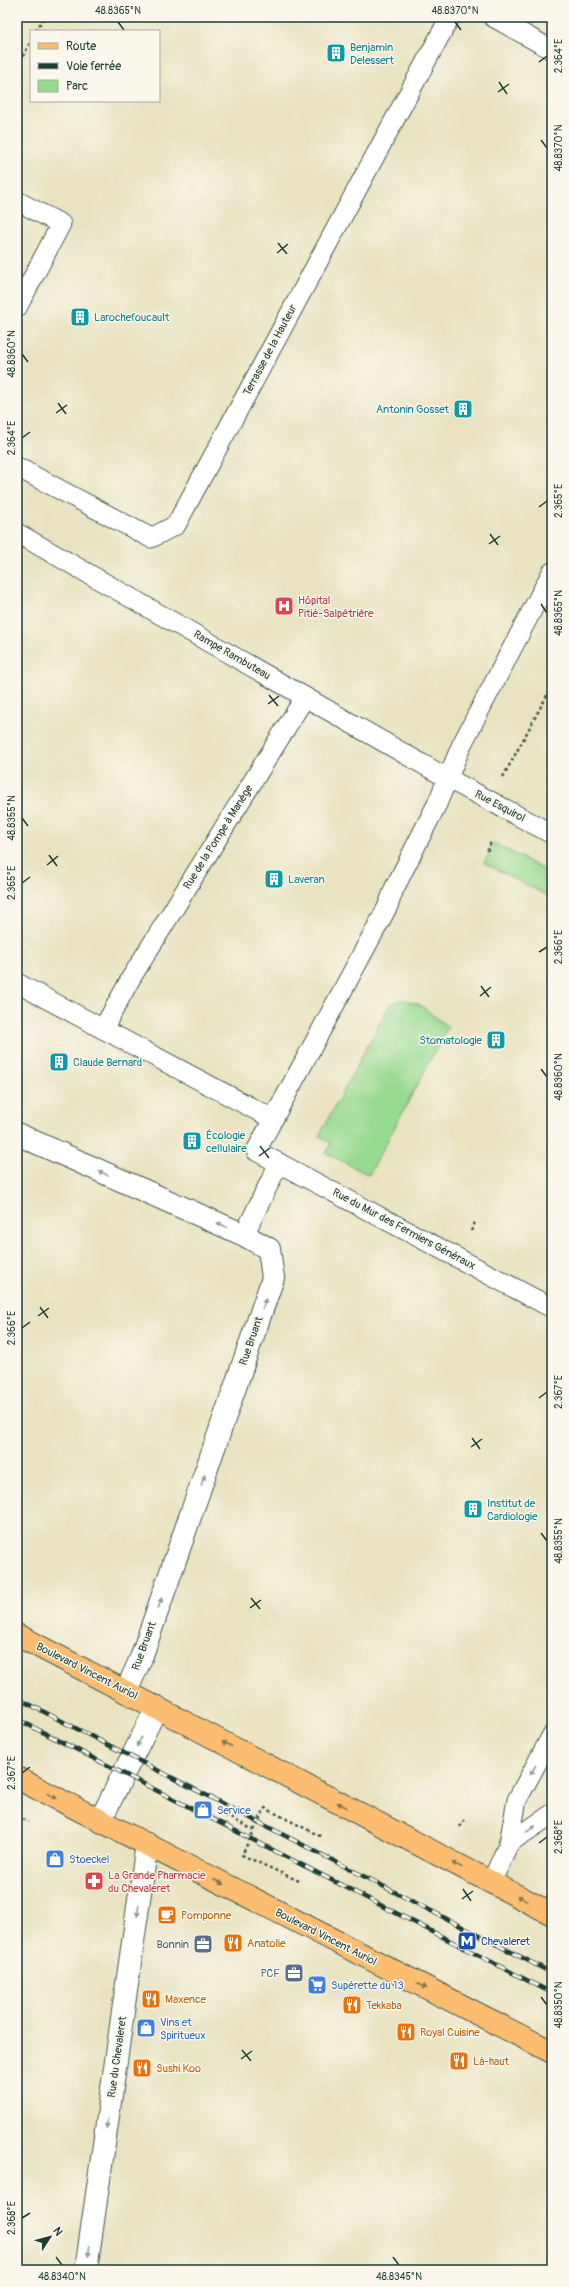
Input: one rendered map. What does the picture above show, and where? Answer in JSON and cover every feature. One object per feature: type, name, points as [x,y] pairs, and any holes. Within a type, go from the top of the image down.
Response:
[{"type":"main road","name":"Boulevard Vincent Auriol","points":[[17,1635],[552,1914]]},
{"type":"main road","name":"Boulevard Vincent Auriol","points":[[17,1778],[552,2052]]},
{"type":"street","name":"Rue Bruant","points":[[17,1134],[244,1235],[269,1250],[273,1278],[141,1658],[126,1692]]},
{"type":"street","points":[[100,1821],[157,1707]]},
{"type":"street","name":"Rue du Chevaleret","points":[[86,2270],[147,1844]]},
{"type":"lane","name":"Terrasse de la Hauteur","points":[[17,467],[151,538],[176,525],[450,17]]},
{"type":"lane","points":[[493,17],[552,50]]},
{"type":"lane","points":[[17,200],[61,224],[17,308]]},
{"type":"lane","name":"Rampe Rambuteau","points":[[17,533],[447,778]]},
{"type":"lane","points":[[17,983],[273,1119],[388,906],[394,889],[437,804],[462,744],[545,600],[552,572]]},
{"type":"lane","name":"Rue de la Pompe à Manège","points":[[103,1029],[131,978],[305,697]]},
{"type":"lane","name":"Rue Esquirol","points":[[447,778],[552,834]]},
{"type":"lane","name":"Rue du Mur des Fermiers Généraux","points":[[273,1119],[256,1151],[552,1308]]},
{"type":"lane","points":[[244,1235],[279,1163]]},
{"type":"lane","points":[[491,1883],[509,1844],[517,1800],[552,1735]]},
{"type":"lane","points":[[509,1844],[552,1814]]},
{"type":"path","points":[[37,30],[44,17]]},
{"type":"path","points":[[17,67],[30,43]]},
{"type":"path","points":[[501,780],[552,686]]},
{"type":"path","points":[[487,851],[491,842]]},
{"type":"path","points":[[471,1231],[476,1220]]},
{"type":"path","points":[[299,1882],[242,1855],[265,1808],[322,1837]]},
{"type":"path","points":[[220,1812],[254,1830]]},
{"type":"path","points":[[17,1816],[28,1822]]},
{"type":"path","points":[[460,1827],[464,1820]]},
{"type":"green space","points":[[494,843],[552,874],[552,898],[484,863]]},
{"type":"green space","points":[[403,1000],[419,1004],[448,1027],[369,1175],[326,1153],[331,1143],[319,1136],[390,1004]]},
{"type":"railway","points":[[17,1698],[552,1973]]},
{"type":"railway","points":[[17,1719],[552,1993]]},
{"type":"place","name":"Benjamin Delessert","points":[[336,53]]},
{"type":"place","name":"Larochefoucault","points":[[80,317]]},
{"type":"place","name":"Antonin Gosset","points":[[463,409]]},
{"type":"place","name":"Hôpital Pitié-Salpêtrière","points":[[284,606]]},
{"type":"place","name":"Laveran","points":[[274,879]]},
{"type":"place","name":"Stomatologie","points":[[496,1040]]},
{"type":"place","name":"Claude Bernard","points":[[59,1062]]},
{"type":"place","name":"Écologie cellulaire","points":[[192,1141]]},
{"type":"place","name":"Institut de Cardiologie","points":[[473,1509]]},
{"type":"place","name":"Service","points":[[203,1810]]},
{"type":"place","name":"Stoeckel","points":[[55,1859]]},
{"type":"place","name":"La Grande Pharmacie du Chevaleret","points":[[94,1881]]},
{"type":"place","name":"Pomponne","points":[[167,1915]]},
{"type":"place","name":"Chevaleret","points":[[467,1941]]},
{"type":"place","name":"Anatolie","points":[[233,1943]]},
{"type":"place","name":"Bonnin","points":[[203,1944]]},
{"type":"place","name":"PCF","points":[[294,1973]]},
{"type":"place","name":"Supérette du 13","points":[[317,1985]]},
{"type":"place","name":"Maxence","points":[[151,1999]]},
{"type":"place","name":"Tekkaba","points":[[352,2005]]},
{"type":"place","name":"Vins et Spiritueux","points":[[146,2028]]},
{"type":"place","name":"Royal Cuisine","points":[[406,2032]]},
{"type":"place","name":"Là-haut","points":[[459,2061]]},
{"type":"place","name":"Sushi Koo","points":[[142,2068]]}]
